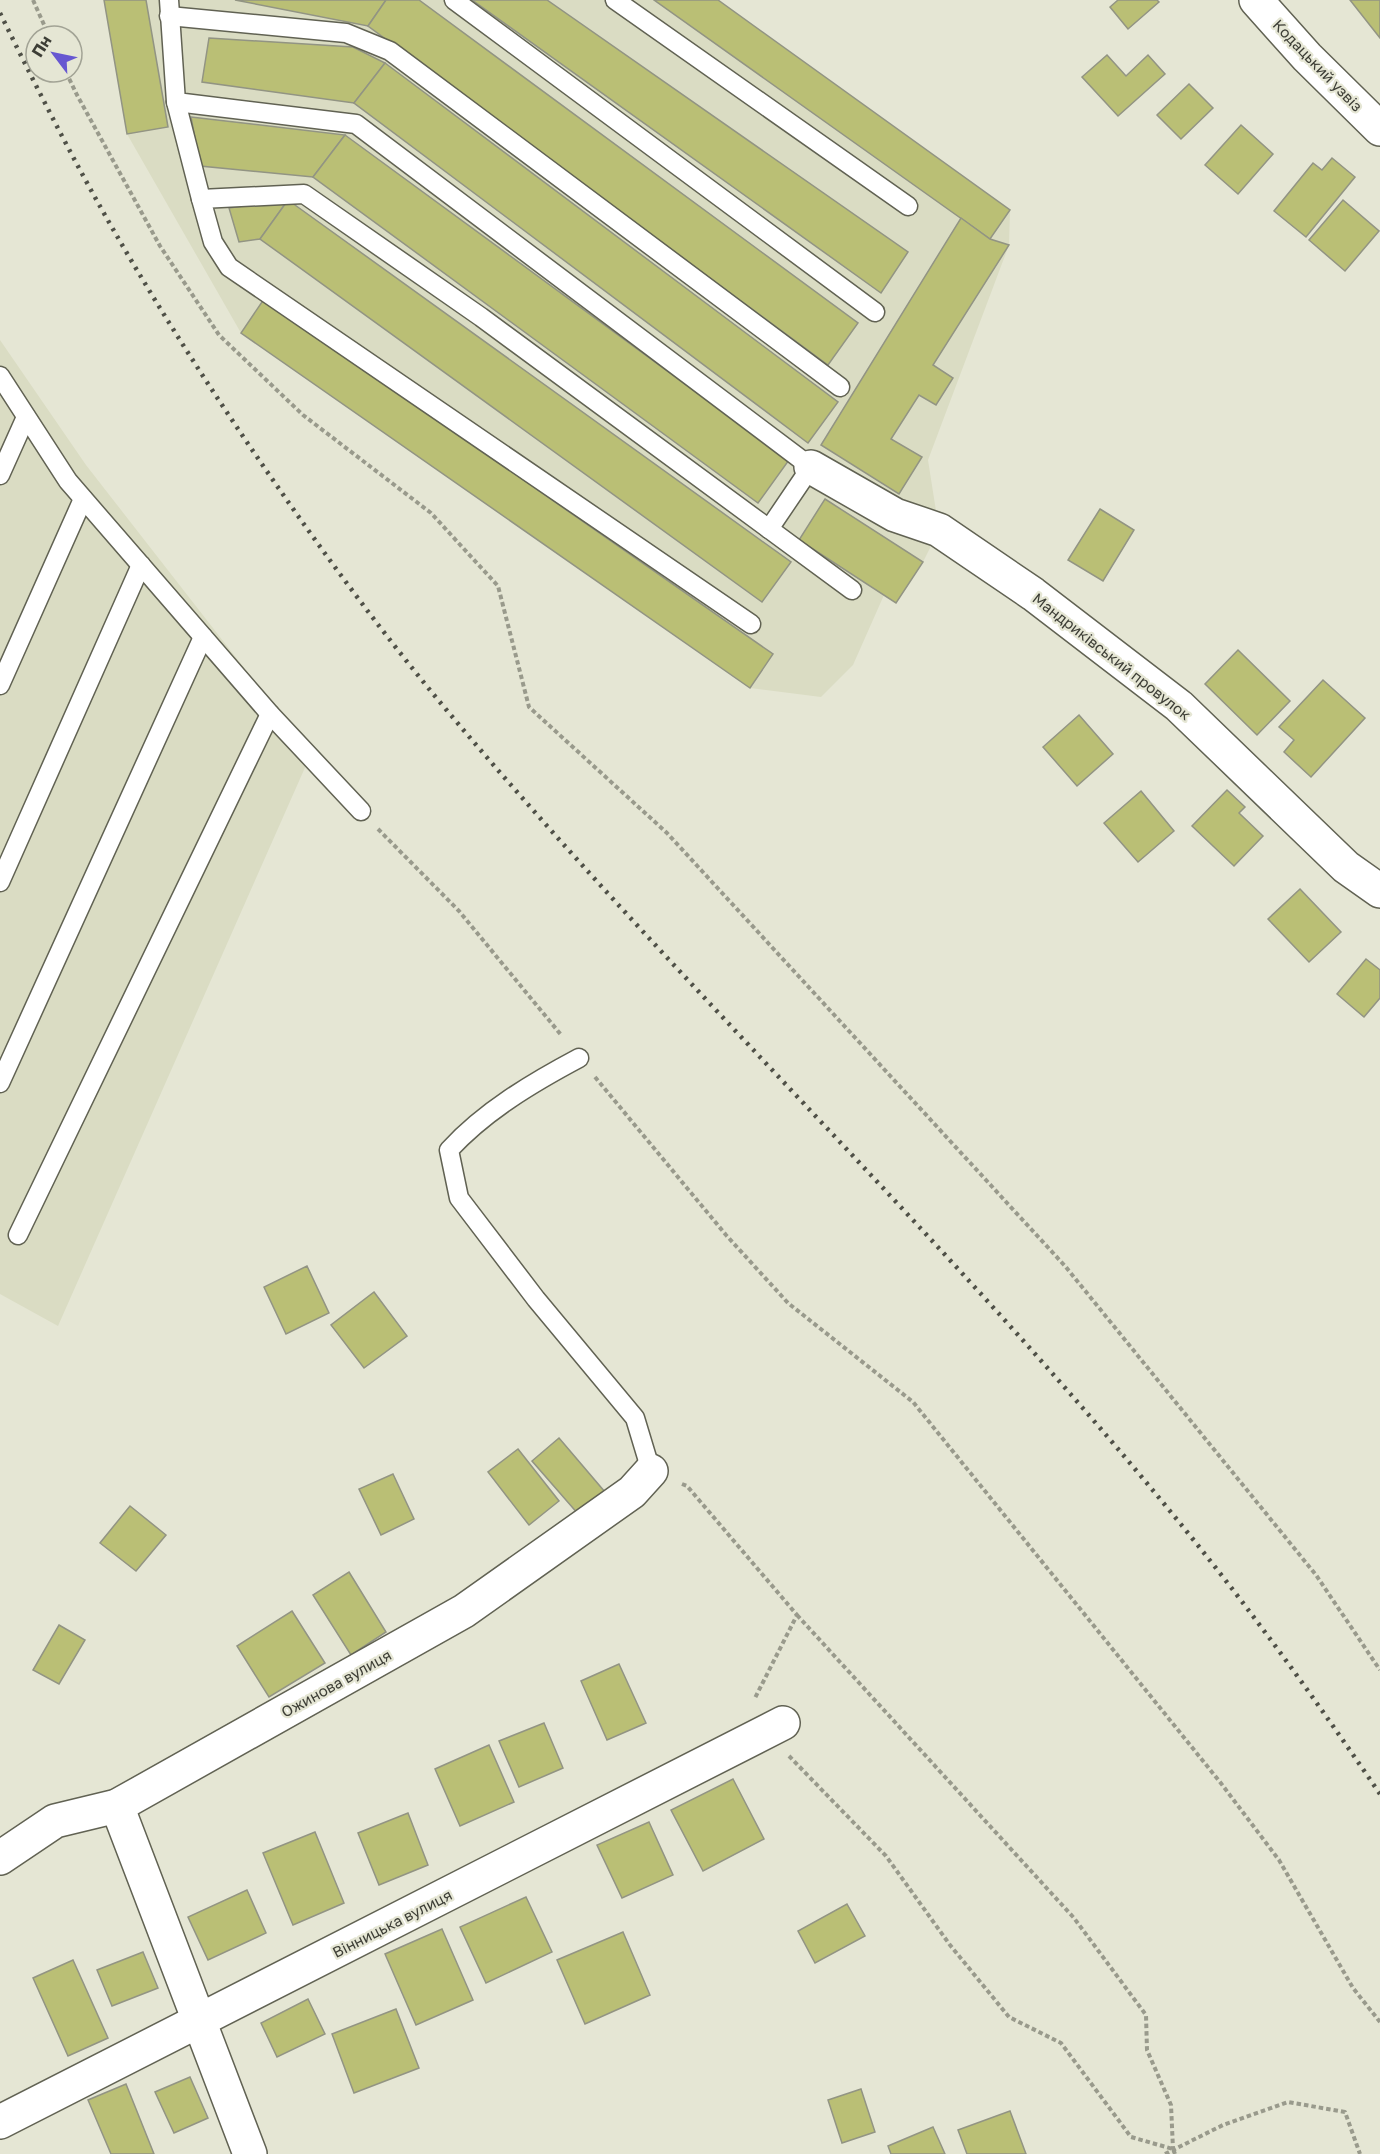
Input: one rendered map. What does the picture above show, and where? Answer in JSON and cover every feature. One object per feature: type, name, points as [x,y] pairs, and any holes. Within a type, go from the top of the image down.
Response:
[{"type":"street","name":"Кодацький узвіз","points":[[1256,0],[1307,57],[1380,129]]},
{"type":"street","name":"Мандриківський провулок","points":[[811,467],[895,515],[939,530],[1032,594],[1179,706],[1346,867],[1380,891]]},
{"type":"street","name":"Ожинова вулиця","points":[[0,1858],[55,1821],[117,1806],[464,1611],[632,1492],[651,1472]]},
{"type":"street","name":"Вінницька вулиця","points":[[0,2122],[774,1728]]},
{"type":"street","points":[[117,1806],[250,2154]]},
{"type":"lane","points":[[453,0],[875,312]]},
{"type":"lane","points":[[615,0],[908,206]]},
{"type":"lane","points":[[751,624],[229,267],[213,242],[176,102],[169,8],[346,33],[390,51],[840,387]]},
{"type":"lane","points":[[176,102],[356,124],[811,467],[769,529]]},
{"type":"lane","points":[[201,199],[304,194],[481,317],[852,590]]},
{"type":"lane","points":[[0,376],[68,481],[270,714],[361,811]]},
{"type":"lane","points":[[0,474],[26,417]]},
{"type":"lane","points":[[0,685],[83,499]]},
{"type":"lane","points":[[0,882],[141,566]]},
{"type":"lane","points":[[0,1083],[203,637]]},
{"type":"lane","points":[[18,1235],[270,714]]},
{"type":"lane","points":[[579,1058],[537,1080],[466,1131],[449,1150],[459,1198],[536,1299],[635,1418],[651,1472]]},
{"type":"path","points":[[33,0],[44,24]]},
{"type":"path","points":[[72,84],[160,246],[219,335],[303,415],[431,513],[498,586],[529,707],[667,833],[1065,1266],[1317,1575],[1380,1670]]},
{"type":"path","points":[[361,811],[459,911],[726,1235],[788,1303],[913,1402],[1220,1782],[1279,1860],[1353,1988],[1380,2022]]},
{"type":"path","points":[[651,1472],[687,1486],[797,1615],[1074,1917],[1146,2016],[1147,2050],[1171,2105],[1174,2152]]},
{"type":"path","points":[[797,1615],[754,1700],[774,1728],[885,1856],[950,1945],[1009,2017],[1061,2043],[1131,2137],[1174,2152]]},
{"type":"path","points":[[1165,2154],[1174,2152],[1223,2125],[1288,2102],[1345,2112],[1360,2154]]},
{"type":"shaded area","points":[[104,0],[718,0],[1010,210],[1009,245],[928,460],[939,530],[923,562],[884,595],[853,665],[821,697],[750,688],[241,333],[127,134]]},
{"type":"shaded area","points":[[0,340],[86,465],[311,754],[58,1326],[0,1294]]},
{"type":"building","points":[[104,0],[146,0],[168,127],[127,134]]},
{"type":"building","points":[[235,0],[386,0],[368,26]]},
{"type":"building","points":[[386,0],[419,0],[858,323],[828,365],[368,26]]},
{"type":"building","points":[[472,0],[547,0],[908,252],[881,293]]},
{"type":"building","points":[[654,0],[718,0],[1010,210],[990,239]]},
{"type":"building","points":[[1118,0],[1157,0],[1159,2],[1128,29],[1110,7]]},
{"type":"building","points":[[1350,0],[1380,0],[1380,38]]},
{"type":"building","points":[[209,38],[353,47],[385,63],[354,103],[202,82]]},
{"type":"building","points":[[1107,55],[1126,76],[1148,55],[1165,74],[1118,116],[1082,77]]},
{"type":"building","points":[[385,63],[838,402],[808,443],[354,103]]},
{"type":"building","points":[[1189,84],[1213,108],[1181,139],[1157,115]]},
{"type":"building","points":[[191,117],[345,135],[313,177],[200,166]]},
{"type":"building","points":[[1241,125],[1273,154],[1238,194],[1205,165]]},
{"type":"building","points":[[345,135],[789,460],[758,503],[313,177]]},
{"type":"building","points":[[1332,158],[1355,177],[1306,237],[1274,211],[1313,163],[1322,170]]},
{"type":"building","points":[[288,200],[260,239],[239,242],[229,208]]},
{"type":"building","points":[[288,200],[791,562],[762,602],[260,239]]},
{"type":"building","points":[[1343,200],[1379,231],[1345,271],[1309,240]]},
{"type":"building","points":[[961,218],[990,239],[1009,245],[933,365],[953,378],[936,405],[919,395],[891,439],[922,457],[899,494],[821,445]]},
{"type":"building","points":[[264,299],[773,654],[750,688],[241,333]]},
{"type":"building","points":[[825,499],[923,562],[896,603],[799,540]]},
{"type":"building","points":[[1100,509],[1134,530],[1103,581],[1068,560]]},
{"type":"building","points":[[1238,650],[1290,701],[1257,735],[1205,684]]},
{"type":"building","points":[[1323,680],[1365,718],[1311,777],[1284,752],[1294,740],[1279,727]]},
{"type":"building","points":[[1079,715],[1113,754],[1077,786],[1043,747]]},
{"type":"building","points":[[1227,790],[1245,807],[1239,813],[1263,836],[1234,866],[1192,826]]},
{"type":"building","points":[[1141,791],[1174,831],[1138,862],[1104,823]]},
{"type":"building","points":[[1300,889],[1341,932],[1309,962],[1268,919]]},
{"type":"building","points":[[1366,959],[1380,970],[1380,998],[1364,1017],[1337,994]]},
{"type":"building","points":[[307,1266],[329,1313],[286,1334],[264,1287]]},
{"type":"building","points":[[374,1292],[407,1336],[364,1368],[331,1325]]},
{"type":"building","points":[[559,1438],[605,1492],[579,1515],[532,1461]]},
{"type":"building","points":[[518,1449],[559,1501],[529,1525],[488,1472]]},
{"type":"building","points":[[393,1474],[414,1519],[381,1535],[359,1489]]},
{"type":"building","points":[[130,1506],[166,1535],[136,1571],[100,1543]]},
{"type":"building","points":[[349,1572],[386,1632],[351,1655],[313,1595]]},
{"type":"building","points":[[292,1611],[325,1663],[269,1697],[237,1646]]},
{"type":"building","points":[[59,1625],[85,1640],[59,1684],[33,1670]]},
{"type":"building","points":[[619,1664],[646,1723],[607,1740],[581,1681]]},
{"type":"building","points":[[544,1723],[563,1768],[519,1787],[499,1741]]},
{"type":"building","points":[[489,1745],[514,1802],[460,1826],[435,1769]]},
{"type":"building","points":[[733,1779],[764,1839],[703,1871],[671,1810]]},
{"type":"building","points":[[408,1813],[428,1865],[379,1885],[358,1833]]},
{"type":"building","points":[[649,1822],[673,1875],[622,1898],[597,1845]]},
{"type":"building","points":[[315,1832],[344,1903],[293,1925],[263,1853]]},
{"type":"building","points":[[247,1890],[266,1933],[208,1960],[188,1917]]},
{"type":"building","points":[[526,1897],[552,1952],[486,1983],[460,1927]]},
{"type":"building","points":[[847,1904],[865,1936],[815,1963],[798,1931]]},
{"type":"building","points":[[442,1929],[473,2000],[416,2025],[385,1954]]},
{"type":"building","points":[[623,1932],[650,1995],[585,2024],[557,1960]]},
{"type":"building","points":[[143,1952],[158,1988],[112,2006],[97,1970]]},
{"type":"building","points":[[73,1960],[108,2038],[68,2056],[33,1978]]},
{"type":"building","points":[[308,1999],[325,2034],[277,2057],[261,2023]]},
{"type":"building","points":[[396,2009],[419,2068],[354,2093],[332,2034]]},
{"type":"building","points":[[190,2077],[208,2118],[174,2133],[155,2092]]},
{"type":"building","points":[[126,2084],[154,2154],[111,2154],[88,2100]]},
{"type":"building","points":[[861,2089],[875,2132],[842,2143],[828,2100]]},
{"type":"building","points":[[1010,2111],[1026,2154],[967,2154],[958,2130]]},
{"type":"building","points":[[933,2127],[945,2154],[891,2154],[888,2146]]},
{"type":"railway","points":[[0,13],[53,120],[95,197],[169,322],[275,483],[375,621],[439,701],[531,808],[914,1221],[1102,1430],[1241,1601],[1312,1696],[1380,1794]]}]
